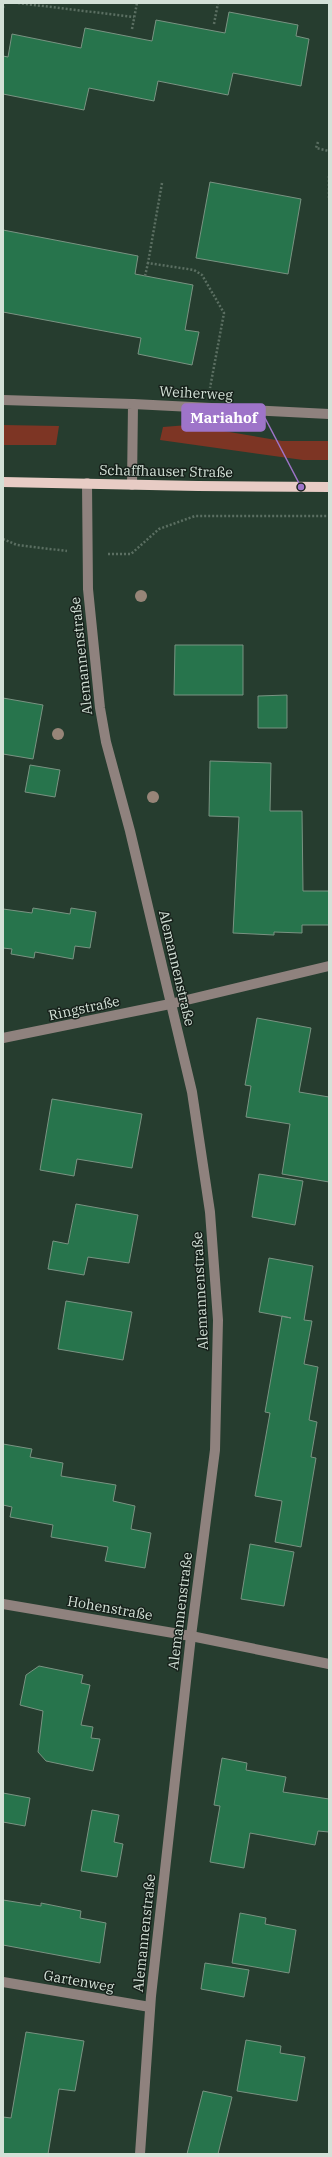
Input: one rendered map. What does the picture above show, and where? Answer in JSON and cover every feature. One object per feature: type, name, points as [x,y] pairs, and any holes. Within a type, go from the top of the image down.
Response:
[{"type":"main road","name":"Schaffhauser Straße","points":[[3,482],[329,487]]},
{"type":"street","name":"Weiherweg","points":[[3,400],[133,404],[329,414]]},
{"type":"street","points":[[132,485],[133,404]]},
{"type":"street","name":"Alemannenstraße","points":[[87,483],[88,589],[100,708],[106,742],[130,831],[194,1107],[210,1212],[218,1320],[215,1450],[191,1636],[150,2007],[140,2154]]},
{"type":"street","name":"Ringstraße","points":[[3,1038],[170,1004],[329,966]]},
{"type":"street","name":"Hohenstraße","points":[[3,1604],[191,1636],[329,1664]]},
{"type":"street","name":"Gartenweg","points":[[3,1982],[150,2007]]},
{"type":"path","points":[[3,8],[4,3]]},
{"type":"path","points":[[18,3],[134,17]]},
{"type":"path","points":[[132,29],[137,3]]},
{"type":"path","points":[[214,24],[218,3]]},
{"type":"path","points":[[318,142],[316,148],[329,151]]},
{"type":"path","points":[[329,176],[329,199]]},
{"type":"path","points":[[145,276],[162,183]]},
{"type":"path","points":[[148,263],[194,270],[202,275],[224,313],[206,408]]},
{"type":"path","points":[[3,539],[17,546],[88,553],[131,554],[159,529],[195,516],[286,518],[329,516]]},
{"type":"shaded area","points":[[3,425],[59,426],[56,445],[3,445]]},
{"type":"shaded area","points":[[188,425],[282,441],[329,441],[329,460],[303,460],[160,440],[163,427]]},
{"type":"building","points":[[229,12],[298,25],[296,36],[309,39],[301,86],[233,73],[228,95],[158,81],[154,101],[89,88],[84,110],[3,94],[3,56],[8,57],[12,34],[81,48],[85,28],[152,41],[156,20],[225,33]]},
{"type":"building","points":[[210,182],[301,199],[288,274],[196,258]]},
{"type":"building","points":[[3,230],[138,256],[135,274],[193,285],[185,330],[199,332],[192,365],[138,354],[141,338],[3,312]]},
{"type":"building","points":[[175,645],[243,645],[243,695],[174,695]]},
{"type":"building","points":[[287,695],[287,728],[258,728],[258,696]]},
{"type":"building","points":[[3,698],[43,705],[33,759],[3,754]]},
{"type":"building","points":[[210,761],[271,763],[270,811],[302,811],[303,891],[329,891],[329,925],[302,925],[302,933],[274,932],[274,935],[233,933],[239,817],[209,816]]},
{"type":"building","points":[[30,765],[60,770],[55,797],[25,792]]},
{"type":"building","points":[[33,908],[70,914],[71,908],[96,912],[90,948],[75,946],[73,959],[35,952],[34,958],[11,954],[12,949],[3,948],[3,909],[32,913]]},
{"type":"building","points":[[257,1018],[311,1028],[299,1092],[329,1097],[329,1182],[282,1174],[290,1124],[246,1117],[251,1086],[245,1085]]},
{"type":"building","points":[[52,1099],[142,1114],[132,1168],[77,1159],[74,1176],[40,1170]]},
{"type":"building","points":[[259,1174],[303,1181],[295,1225],[252,1217]]},
{"type":"building","points":[[76,1204],[138,1215],[129,1263],[88,1257],[84,1275],[48,1269],[53,1241],[68,1244]]},
{"type":"building","points":[[269,1258],[313,1266],[304,1320],[312,1321],[304,1364],[318,1367],[309,1420],[317,1422],[311,1457],[316,1458],[301,1547],[275,1542],[282,1501],[255,1496],[270,1413],[265,1412],[282,1316],[259,1312]]},
{"type":"building","points":[[66,1301],[132,1312],[123,1360],[58,1349]]},
{"type":"building","points":[[3,1444],[32,1449],[30,1457],[63,1463],[61,1476],[116,1485],[113,1501],[135,1506],[131,1529],[151,1533],[145,1568],[105,1561],[108,1547],[51,1537],[53,1525],[10,1517],[12,1507],[3,1505]]},
{"type":"building","points":[[250,1544],[294,1552],[284,1606],[241,1599]]},
{"type":"building","points":[[39,1666],[83,1675],[81,1683],[90,1685],[81,1725],[93,1727],[91,1738],[100,1739],[93,1771],[46,1761],[38,1752],[43,1711],[20,1705],[26,1675]]},
{"type":"building","points":[[222,1758],[247,1763],[246,1770],[286,1777],[283,1792],[329,1799],[329,1832],[318,1831],[315,1845],[250,1833],[244,1868],[210,1862],[220,1806],[214,1805]]},
{"type":"building","points":[[3,1793],[30,1798],[25,1826],[3,1822]]},
{"type":"building","points":[[92,1810],[119,1815],[114,1842],[123,1844],[117,1877],[81,1871]]},
{"type":"building","points":[[3,1900],[41,1906],[41,1903],[81,1911],[80,1918],[106,1923],[100,1963],[3,1945]]},
{"type":"building","points":[[240,1913],[266,1918],[265,1924],[296,1930],[289,1973],[232,1963]]},
{"type":"building","points":[[205,1963],[249,1970],[244,1997],[201,1989]]},
{"type":"building","points":[[26,2032],[84,2041],[75,2091],[59,2089],[48,2154],[3,2154],[3,2117],[11,2118]]},
{"type":"building","points":[[246,2040],[281,2046],[280,2053],[305,2057],[297,2101],[237,2091]]},
{"type":"building","points":[[203,2091],[232,2097],[218,2154],[187,2154]]},
{"type":"place","name":"Mariahof","points":[[301,487]]}]
